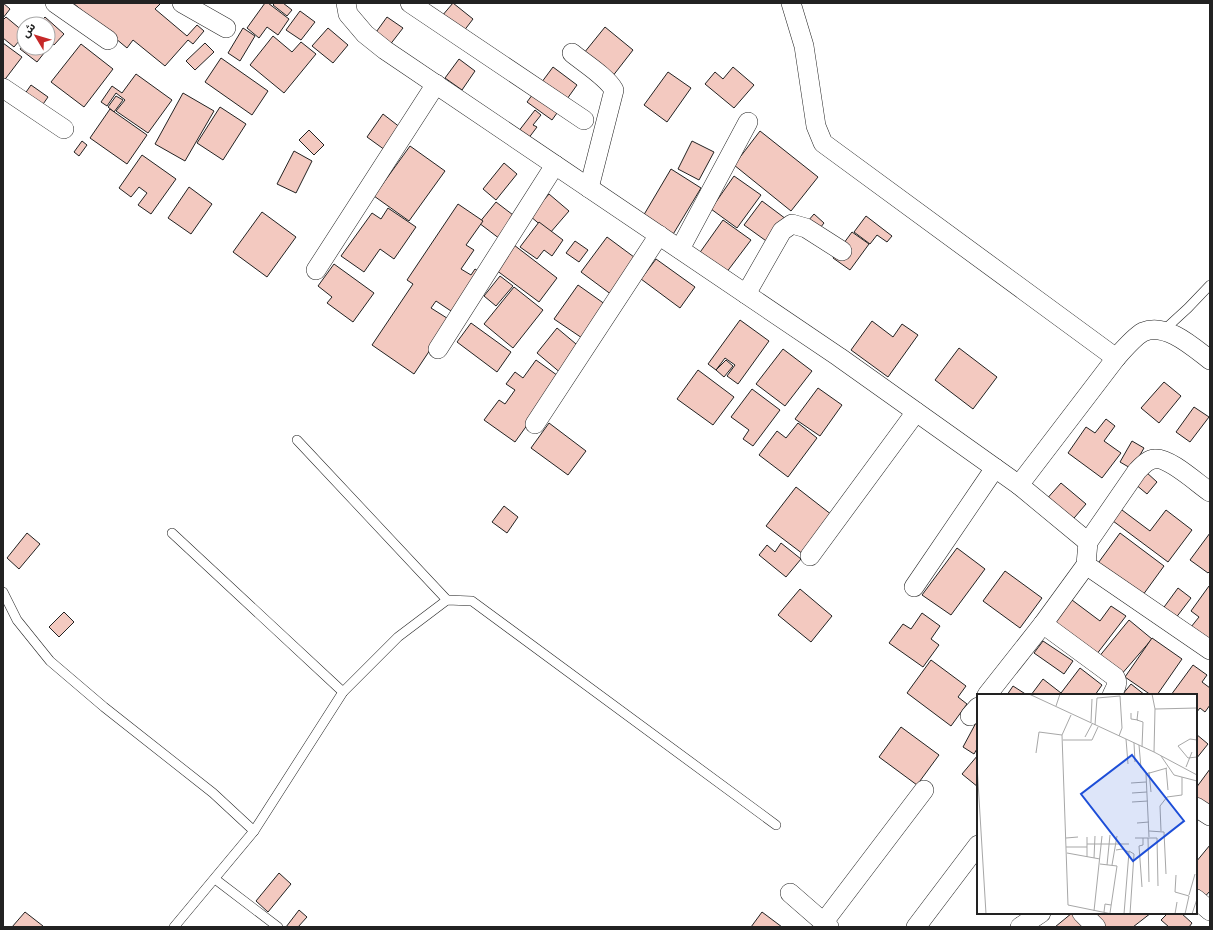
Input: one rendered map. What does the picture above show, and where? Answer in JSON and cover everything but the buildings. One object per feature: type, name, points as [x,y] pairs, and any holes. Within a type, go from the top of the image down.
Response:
[{"type":"street","points":[[55,3],[108,40]]},
{"type":"street","points":[[182,3],[226,28]]},
{"type":"street","points":[[346,3],[348,14],[365,34],[385,50],[839,357],[1019,485],[1088,542]]},
{"type":"street","points":[[410,3],[584,120]]},
{"type":"street","points":[[791,3],[804,46],[816,126],[823,143],[1116,358]]},
{"type":"street","points":[[572,53],[605,79],[614,90],[589,188]]},
{"type":"street","points":[[316,270],[436,84]]},
{"type":"street","points":[[3,88],[64,129]]},
{"type":"street","points":[[680,249],[748,122]]},
{"type":"street","points":[[438,349],[555,165]]},
{"type":"street","points":[[746,294],[782,231],[792,224],[806,228],[842,251]]},
{"type":"street","points":[[535,424],[659,235]]},
{"type":"street","points":[[1019,485],[1116,358],[1142,333],[1154,329],[1164,330],[1187,343],[1210,360]]},
{"type":"street","points":[[810,556],[916,412]]},
{"type":"street","points":[[988,694],[1043,624],[1086,564],[1088,542],[1137,471],[1145,463],[1154,458],[1163,459],[1174,465],[1210,492]]},
{"type":"street","points":[[914,587],[995,468]]},
{"type":"street","points":[[1086,564],[1210,650]]},
{"type":"street","points":[[1043,624],[1115,677],[1117,681],[1116,688],[1113,694]]},
{"type":"street","points":[[790,893],[826,925],[924,790]]},
{"type":"street","points":[[1197,808],[1210,816]]},
{"type":"street","points":[[916,927],[977,846]]},
{"type":"street","points":[[1197,900],[1210,911]]},
{"type":"street","points":[[1020,927],[1040,914]]},
{"type":"street","points":[[1083,914],[1096,927]]},
{"type":"lane","points":[[1164,330],[1210,285]]},
{"type":"lane","points":[[297,440],[446,600]]},
{"type":"lane","points":[[172,533],[343,692]]},
{"type":"lane","points":[[3,592],[17,620],[50,661],[104,707],[213,793],[254,831]]},
{"type":"lane","points":[[174,927],[254,831],[343,692],[398,637],[446,600],[472,601],[776,825]]},
{"type":"lane","points":[[215,879],[278,927]]}]
